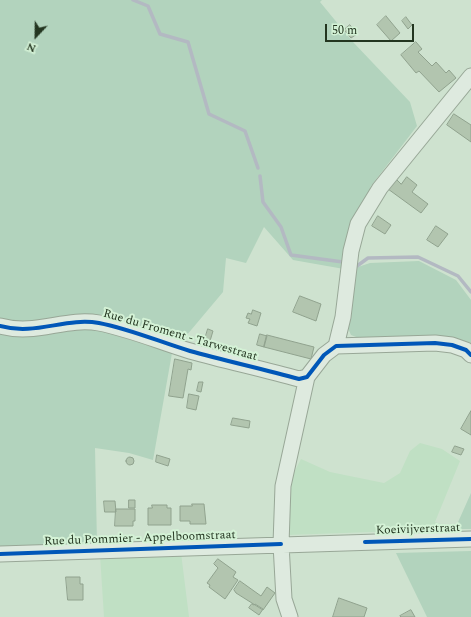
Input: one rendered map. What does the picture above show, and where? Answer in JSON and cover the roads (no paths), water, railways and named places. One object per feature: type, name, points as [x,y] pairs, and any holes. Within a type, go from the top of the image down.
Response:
[{"type":"street","points":[[336,346],[344,317],[351,250],[358,224],[380,188],[471,76]]},
{"type":"street","name":"Rue du Froment - Tarwestraat","points":[[0,326],[25,330],[77,322],[98,323],[118,327],[197,353],[299,379],[307,376]]},
{"type":"street","points":[[290,617],[284,599],[281,544],[283,486],[307,376],[324,355],[336,346],[435,343],[452,345],[466,350],[471,355]]},
{"type":"street","name":"Koeivijverstraat","points":[[365,542],[471,539]]},
{"type":"street","name":"Rue du Pommier - Appelboomstraat","points":[[0,554],[365,542]]},
{"type":"waterway","points":[[133,0],[148,6],[160,34],[188,42],[209,114],[245,131],[258,168]]},
{"type":"waterway","points":[[260,176],[263,202],[281,227],[291,255],[343,262]]},
{"type":"waterway","points":[[357,266],[368,258],[418,257],[458,276],[471,292]]}]
